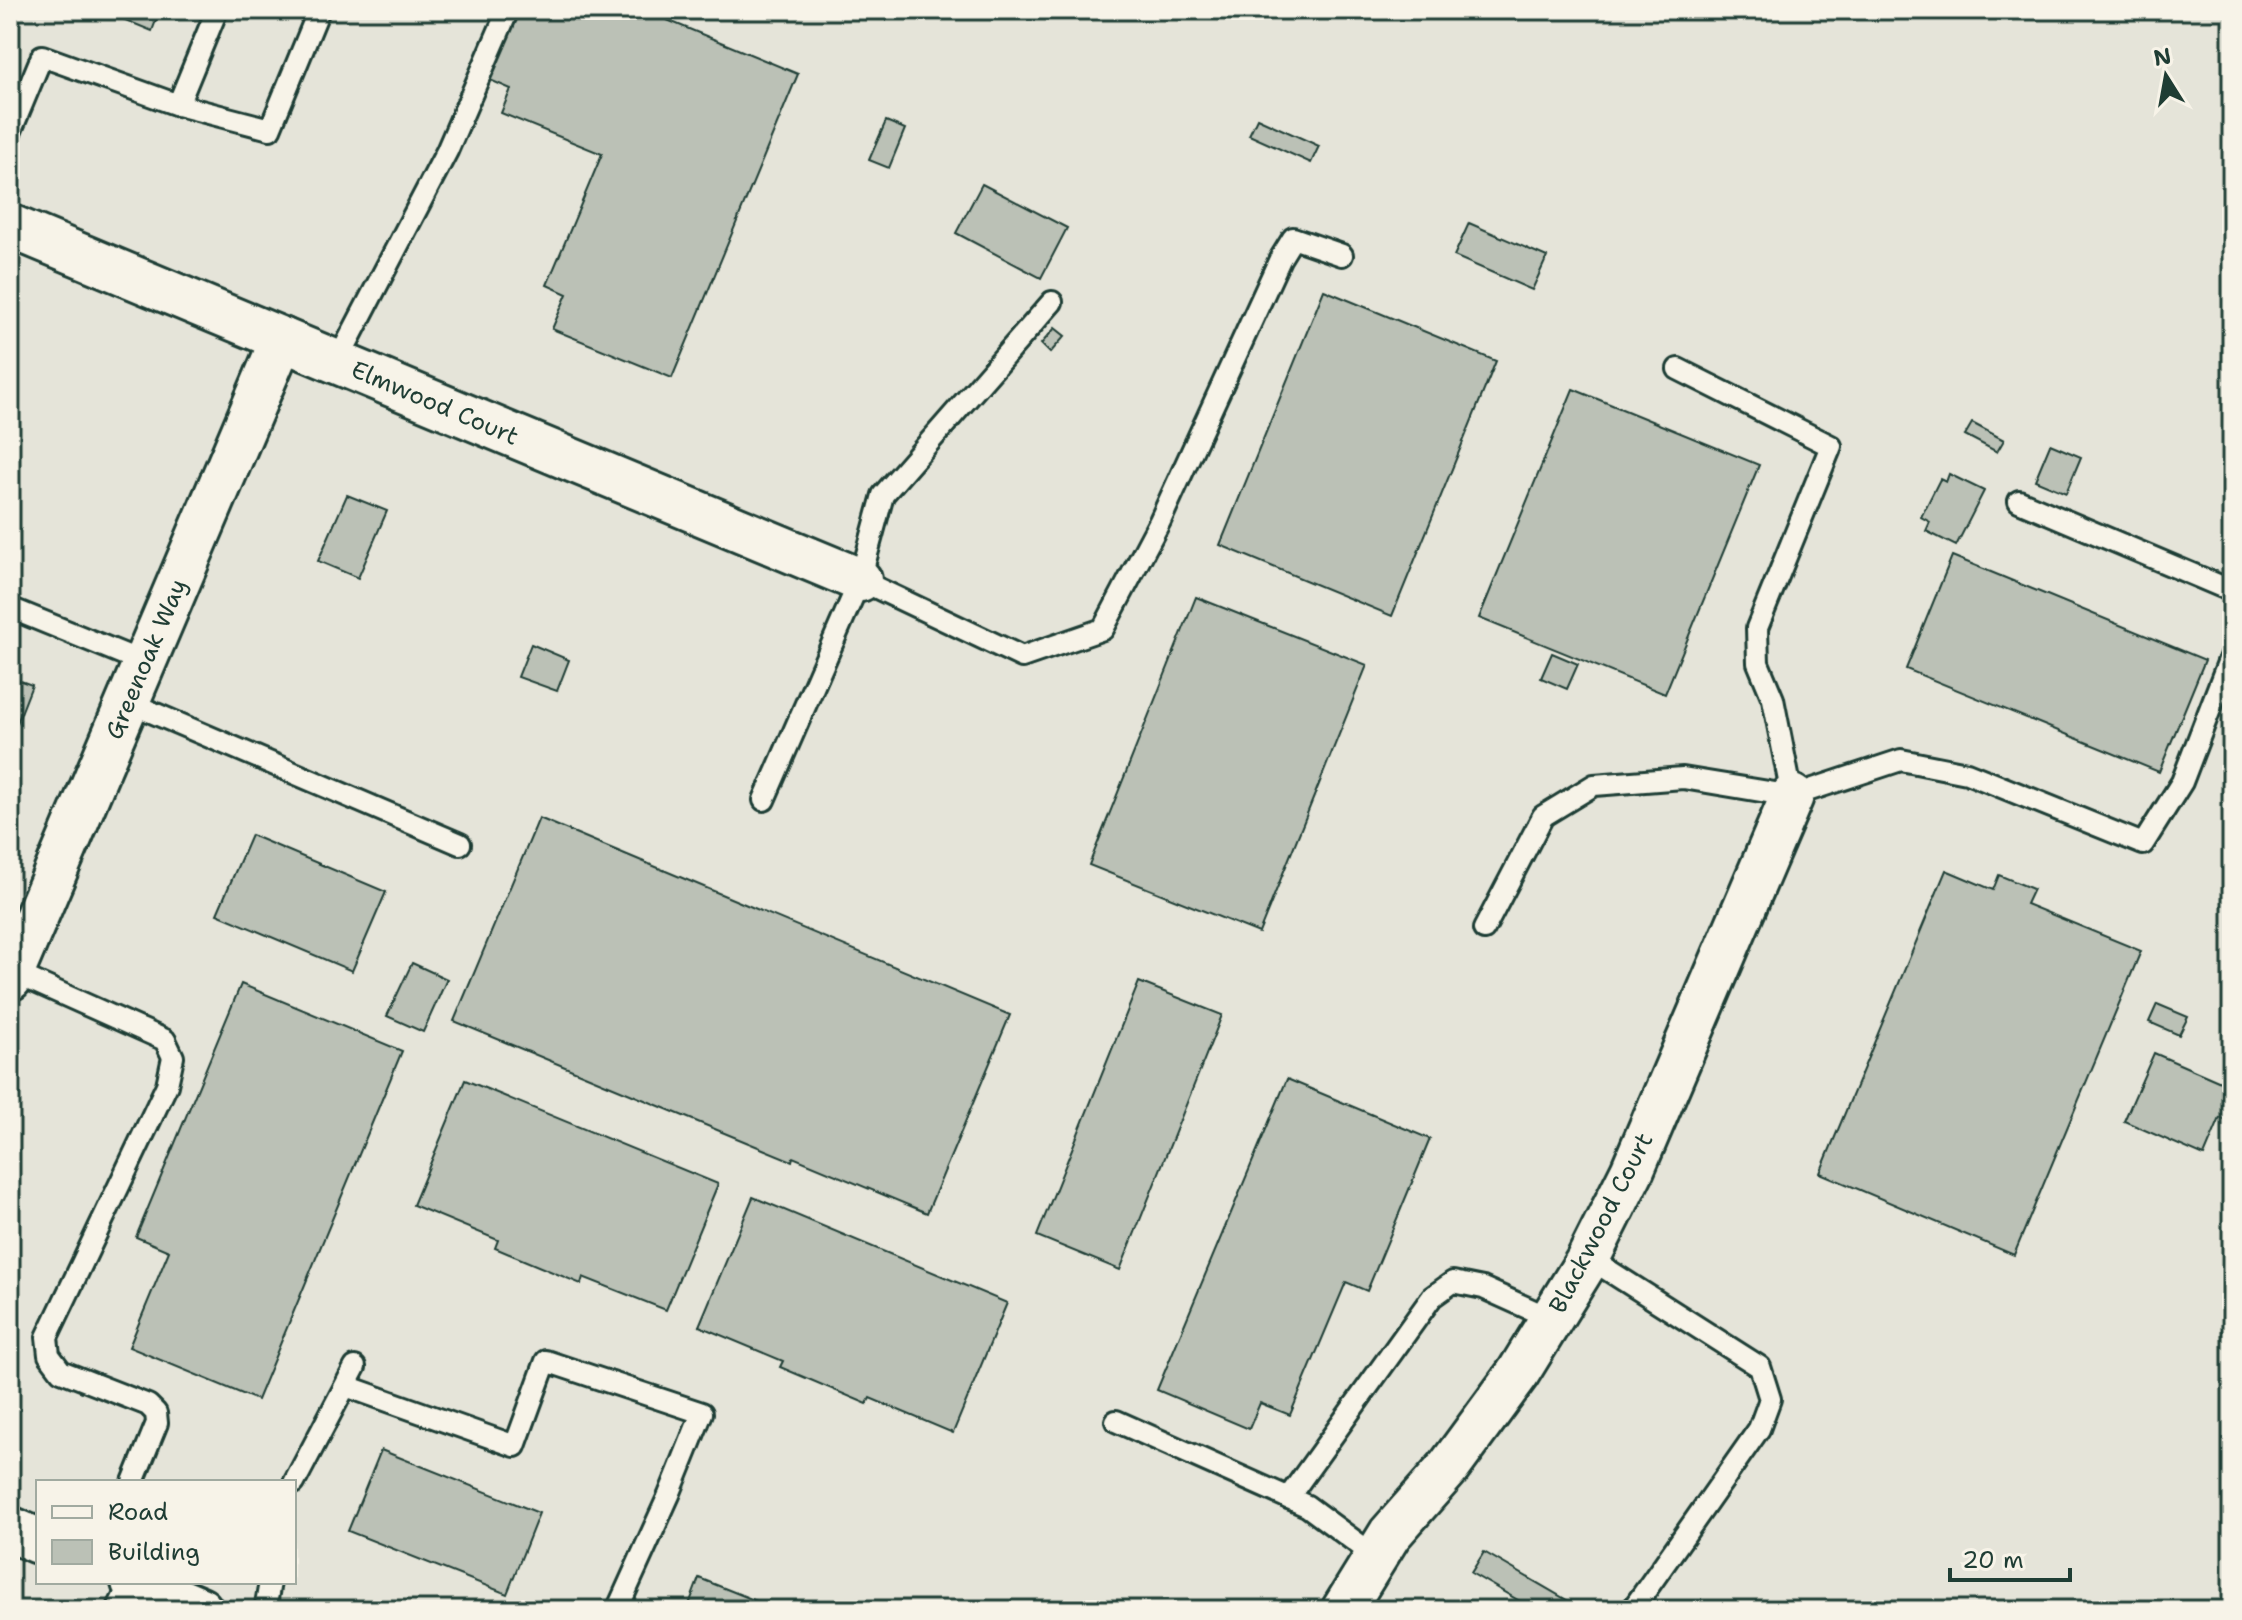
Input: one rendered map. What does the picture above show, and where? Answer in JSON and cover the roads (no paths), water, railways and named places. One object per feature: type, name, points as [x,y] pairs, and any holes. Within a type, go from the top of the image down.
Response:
[{"type":"street","name":"Elmwood Court","points":[[10,226],[860,580]]},
{"type":"street","name":"Greenoak Way","points":[[11,976],[282,339]]},
{"type":"street","name":"Blackwood Court","points":[[1343,1610],[1390,1534],[1449,1467],[1510,1385],[1589,1258],[1632,1171],[1792,796]]},
{"type":"street","points":[[10,1529],[36,1540]]},
{"type":"street","points":[[137,1584],[200,1610]]},
{"type":"lane","points":[[178,105],[217,10]]},
{"type":"lane","points":[[10,133],[42,56],[178,105],[270,129],[319,10]]},
{"type":"lane","points":[[337,362],[447,151],[508,10]]},
{"type":"lane","points":[[860,580],[1022,657],[1103,629],[1160,521],[1293,238],[1342,255]]},
{"type":"lane","points":[[764,800],[860,580],[883,495],[1052,302]]},
{"type":"lane","points":[[1678,369],[1831,446],[1757,628],[1758,663],[1773,699],[1792,796]]},
{"type":"lane","points":[[2019,501],[2232,591]]},
{"type":"lane","points":[[10,608],[145,663]]},
{"type":"lane","points":[[1484,929],[1543,816],[1594,785],[1683,778],[1792,796],[1901,760],[1967,773],[2143,844],[2182,782],[2232,652]]},
{"type":"lane","points":[[128,702],[460,844]]},
{"type":"lane","points":[[11,976],[165,1040],[173,1057],[167,1085],[47,1337],[49,1355],[61,1371],[148,1405],[156,1413],[157,1423],[134,1480]]},
{"type":"lane","points":[[1589,1258],[1760,1367],[1770,1399],[1759,1429],[1632,1610]]},
{"type":"lane","points":[[1288,1498],[1432,1297],[1453,1282],[1483,1288],[1552,1319]]},
{"type":"lane","points":[[346,1386],[515,1446],[546,1361],[702,1413],[617,1610]]},
{"type":"lane","points":[[296,1480],[355,1367]]},
{"type":"lane","points":[[1116,1421],[1307,1506],[1376,1557]]},
{"type":"lane","points":[[117,1610],[131,1584]]},
{"type":"lane","points":[[265,1610],[270,1584]]}]
